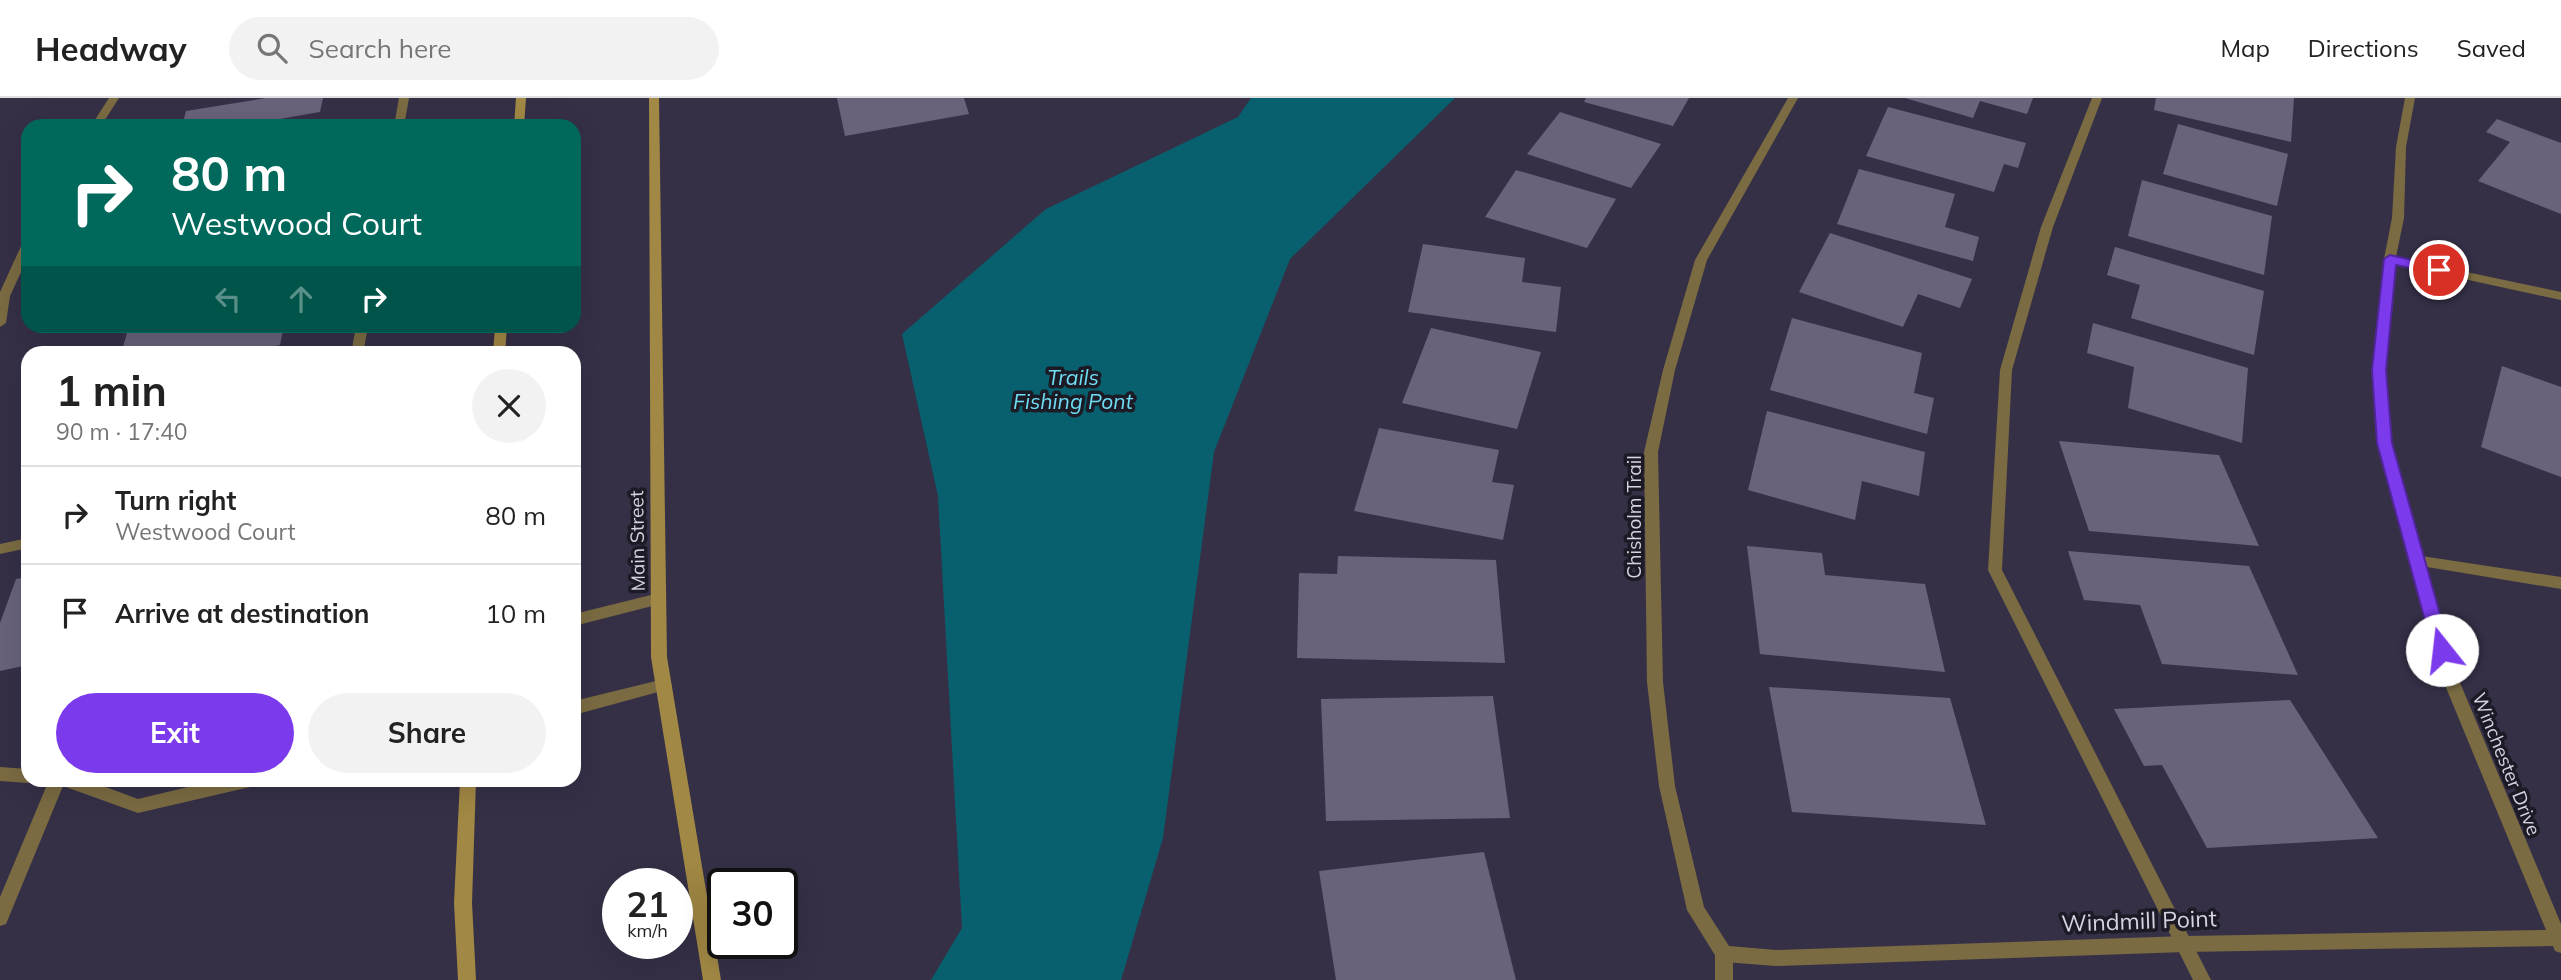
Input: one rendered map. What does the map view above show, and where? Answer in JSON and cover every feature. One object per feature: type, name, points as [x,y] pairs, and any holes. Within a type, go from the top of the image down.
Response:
[{"type":"main road","points":[[520,119],[521,98]]},
{"type":"main road","name":"Main Street","points":[[654,98],[659,657],[712,980]]},
{"type":"main road","points":[[467,980],[463,903],[468,787]]},
{"type":"street","points":[[100,119],[114,98]]},
{"type":"street","points":[[400,119],[404,98]]},
{"type":"street","name":"Chisholm Trail","points":[[1724,954],[1696,910],[1668,786],[1655,682],[1651,453],[1669,370],[1701,260],[1793,98]]},
{"type":"street","points":[[2097,98],[2047,227],[2006,370],[1995,570],[2202,980]]},
{"type":"street","name":"Winchester Drive","points":[[2410,98],[2401,147],[2398,218],[2390,259],[2379,370],[2384,443],[2448,673],[2559,940]]},
{"type":"street","points":[[0,323],[4,296],[21,259]]},
{"type":"street","points":[[2390,259],[2561,296]]},
{"type":"street","points":[[0,549],[21,544]]},
{"type":"street","points":[[2415,560],[2561,583]]},
{"type":"street","points":[[581,618],[659,599]]},
{"type":"street","points":[[581,706],[664,685]]},
{"type":"street","points":[[0,774],[21,776]]},
{"type":"street","points":[[0,918],[54,787]]},
{"type":"street","points":[[85,787],[138,806],[220,787]]},
{"type":"street","name":"Windmill Point","points":[[1724,954],[1776,958],[2185,944],[2559,940]]},
{"type":"street","points":[[1724,954],[1724,980]]},
{"type":"water","name":"Trails Fishing Pont","points":[[1251,98],[1455,98],[1290,259],[1214,452],[1163,838],[1121,980],[931,980],[962,928],[938,496],[902,334],[1046,209],[1238,117]]},
{"type":"building","points":[[266,98],[323,98],[320,112],[280,119],[184,119],[186,111]]},
{"type":"building","points":[[837,98],[964,98],[969,114],[845,136]]},
{"type":"building","points":[[1586,98],[1689,98],[1673,126],[1584,102]]},
{"type":"building","points":[[1905,98],[2033,98],[2027,114],[1980,101],[1973,118]]},
{"type":"building","points":[[2156,98],[2294,98],[2291,142],[2154,110]]},
{"type":"building","points":[[1888,107],[2026,143],[2018,168],[2004,164],[1994,192],[1866,156]]},
{"type":"building","points":[[1560,112],[1661,144],[1631,188],[1527,154]]},
{"type":"building","points":[[2497,119],[2561,143],[2561,214],[2478,181],[2510,142],[2486,132]]},
{"type":"building","points":[[2178,124],[2288,154],[2277,206],[2163,174]]},
{"type":"building","points":[[1859,169],[1955,194],[1945,227],[1979,237],[1973,261],[1837,224]]},
{"type":"building","points":[[1516,170],[1616,199],[1587,248],[1485,217]]},
{"type":"building","points":[[2142,180],[2272,216],[2264,275],[2128,236]]},
{"type":"building","points":[[1830,233],[1972,279],[1960,308],[1918,294],[1903,327],[1799,292]]},
{"type":"building","points":[[1423,244],[1525,258],[1522,282],[1561,287],[1556,332],[1408,312]]},
{"type":"building","points":[[2115,247],[2264,291],[2254,355],[2131,318],[2140,285],[2107,275]]},
{"type":"building","points":[[1792,318],[1922,353],[1914,393],[1934,398],[1927,434],[1770,390]]},
{"type":"building","points":[[2093,323],[2248,368],[2242,443],[2128,408],[2134,367],[2087,353]]},
{"type":"building","points":[[1431,328],[1541,352],[1517,429],[1402,403]]},
{"type":"building","points":[[127,333],[283,333],[280,345],[276,346],[123,346]]},
{"type":"building","points":[[2502,366],[2561,387],[2561,477],[2481,447]]},
{"type":"building","points":[[1767,411],[1925,452],[1919,496],[1862,481],[1855,520],[1748,490]]},
{"type":"building","points":[[1379,428],[1499,450],[1492,482],[1514,485],[1503,540],[1354,511]]},
{"type":"building","points":[[2059,441],[2219,455],[2259,546],[2089,531]]},
{"type":"building","points":[[1747,546],[1822,553],[1825,575],[1925,584],[1945,672],[1760,654]]},
{"type":"building","points":[[2068,551],[2249,566],[2298,675],[2162,664],[2140,605],[2084,600]]},
{"type":"building","points":[[1338,556],[1496,560],[1505,663],[1297,658],[1299,573],[1337,574]]},
{"type":"building","points":[[21,578],[21,666],[0,671],[0,623],[16,579]]},
{"type":"building","points":[[1769,687],[1950,698],[1986,825],[1792,812]]},
{"type":"building","points":[[1493,696],[1510,818],[1326,821],[1321,699]]},
{"type":"building","points":[[2290,700],[2378,838],[2207,848],[2162,765],[2144,766],[2114,709]]},
{"type":"building","points":[[1484,852],[1516,980],[1336,980],[1319,871]]},
{"type":"route","points":[[2439,270],[2390,259],[2379,370],[2384,443],[2442,650]]}]
